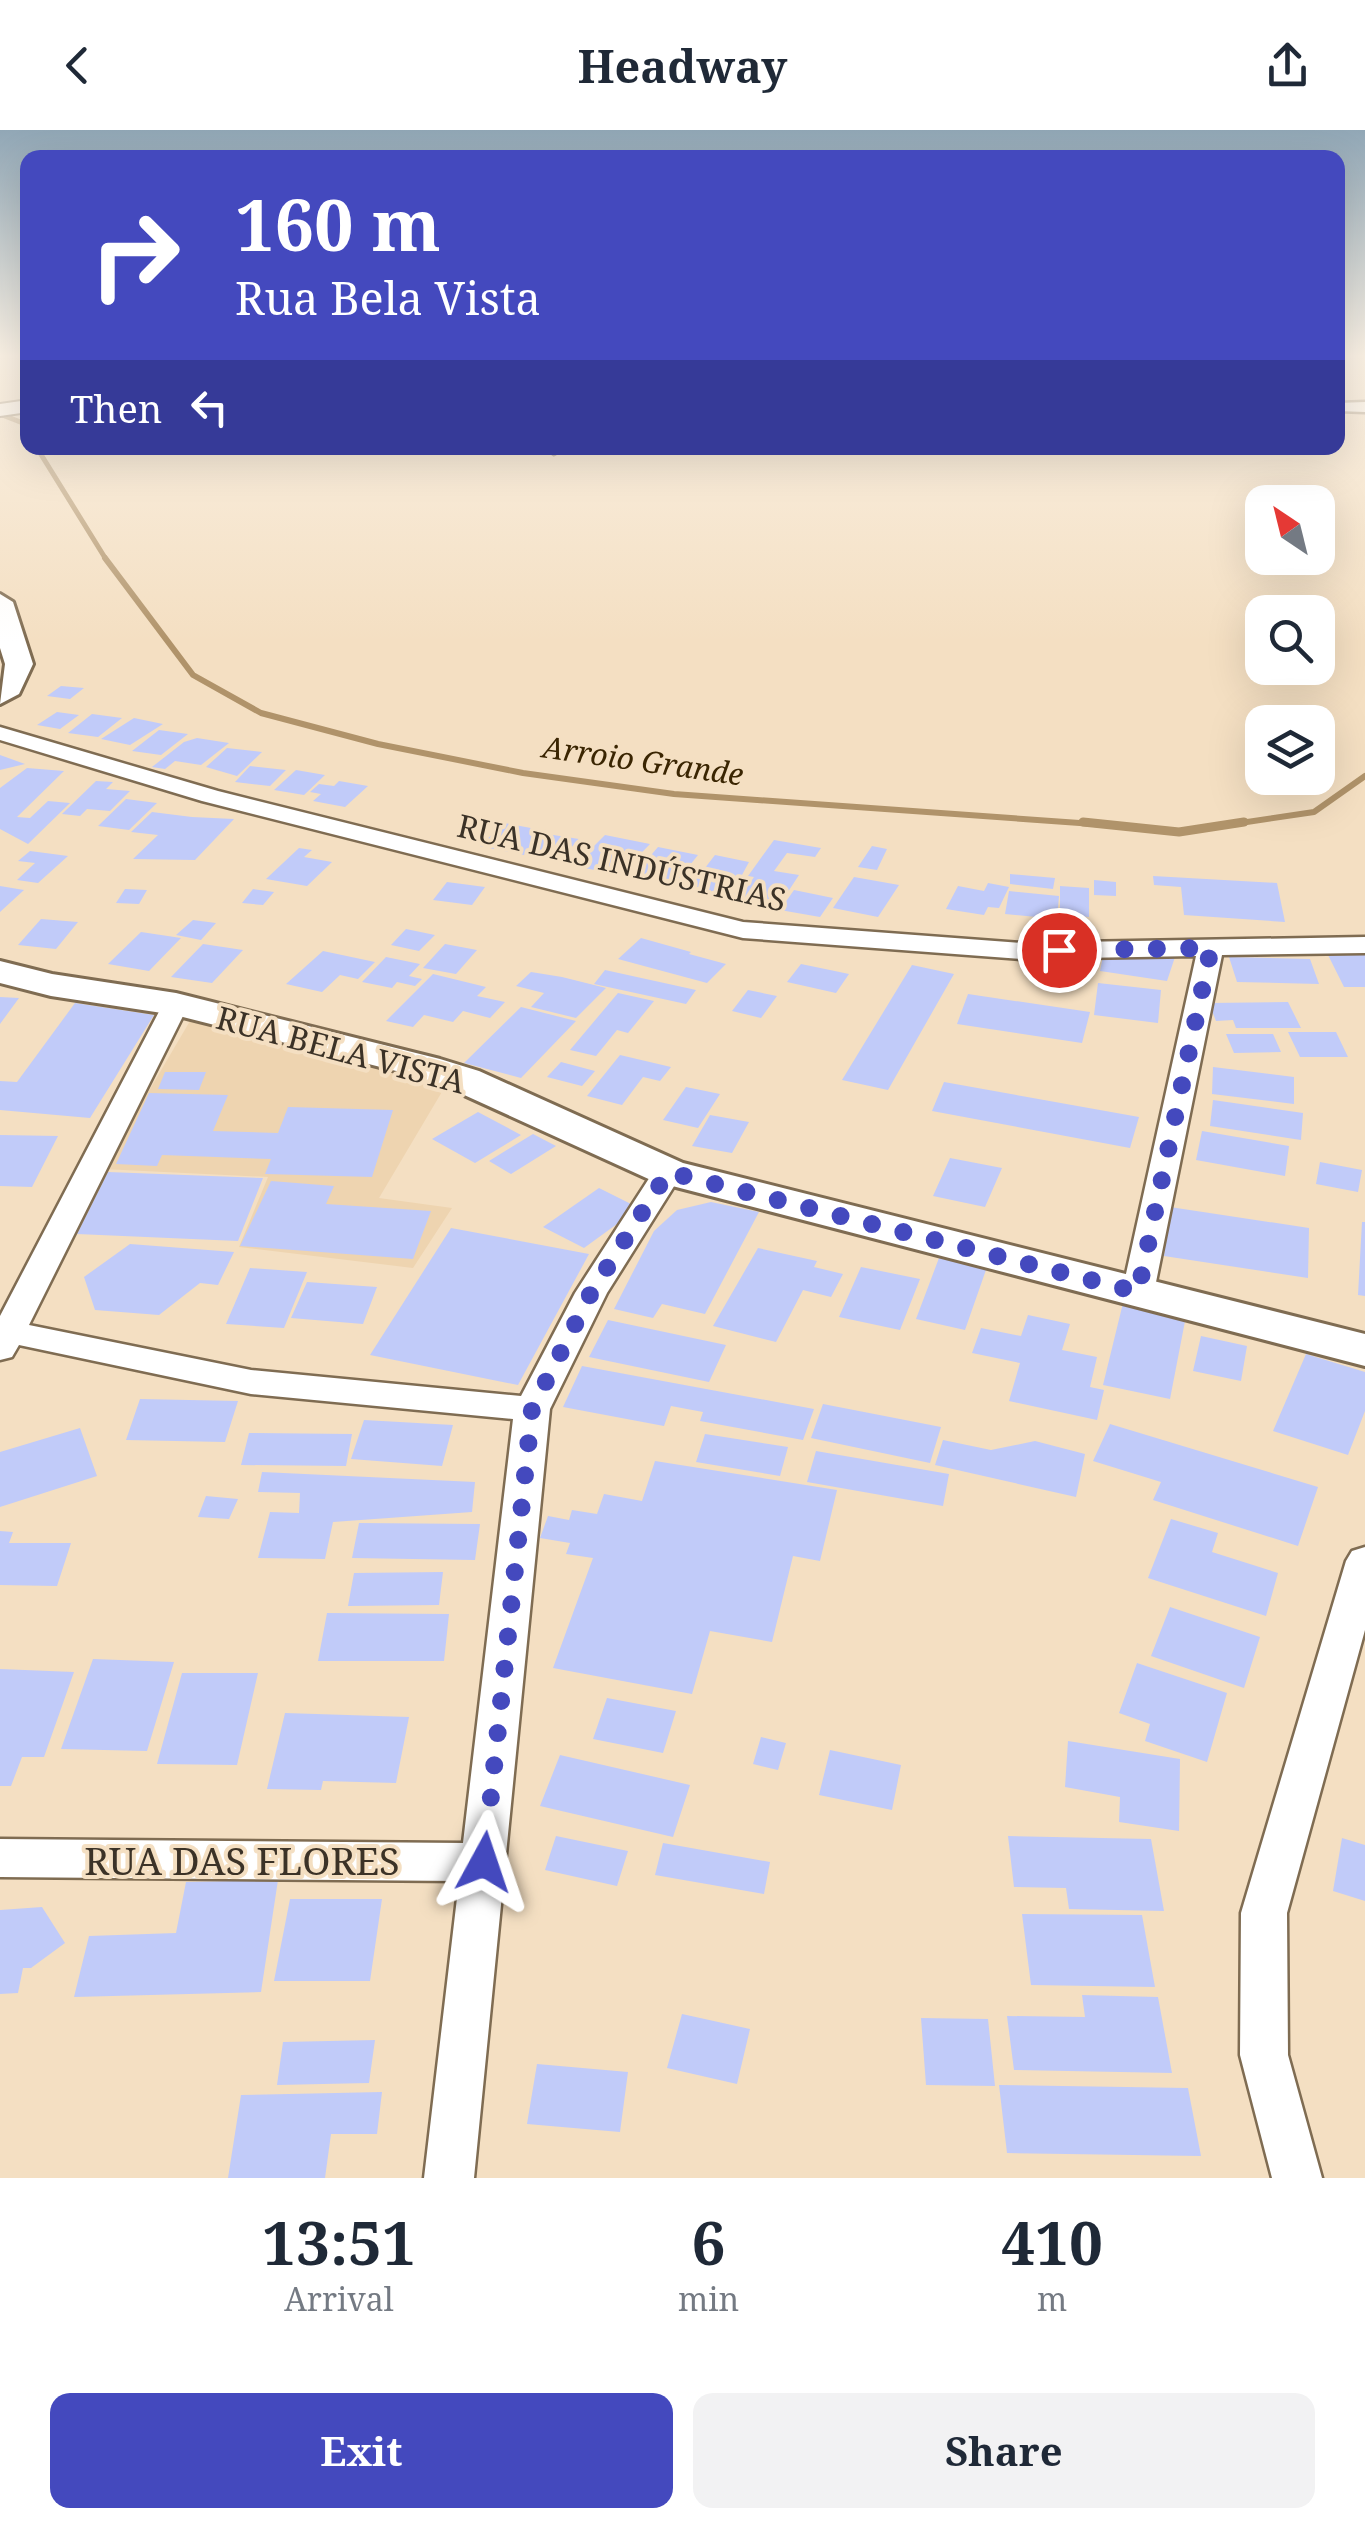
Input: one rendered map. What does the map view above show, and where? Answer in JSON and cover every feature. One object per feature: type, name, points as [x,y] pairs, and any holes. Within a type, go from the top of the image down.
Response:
[{"type":"main road","points":[[0,602],[19,664],[9,688],[0,695]]},
{"type":"main road","name":"RUA BELA VISTA","points":[[0,972],[51,985],[176,1004],[465,1080],[668,1172],[1365,1350]]},
{"type":"street","name":"RUA DAS INDÚSTRIAS","points":[[0,734],[210,796],[742,930],[1021,950],[1365,945]]},
{"type":"street","points":[[1138,1292],[1211,948]]},
{"type":"street","points":[[176,1004],[4,1341],[251,1382],[532,1409]]},
{"type":"street","points":[[449,2178],[532,1409],[591,1293],[668,1172]]},
{"type":"street","points":[[1297,2178],[1264,2055],[1264,1913],[1365,1561]]},
{"type":"street","name":"RUA DAS FLORES","points":[[0,1858],[484,1862]]},
{"type":"shaded area","points":[[190,1021],[446,1085],[379,1198],[452,1208],[413,1268],[239,1247],[268,1177],[103,1169]]},
{"type":"building","points":[[61,686],[84,688],[70,699],[47,696]]},
{"type":"building","points":[[57,712],[79,715],[60,729],[37,725]]},
{"type":"building","points":[[92,714],[122,718],[98,737],[68,733]]},
{"type":"building","points":[[134,718],[163,724],[130,745],[101,739]]},
{"type":"building","points":[[159,730],[188,734],[161,755],[132,751]]},
{"type":"building","points":[[197,738],[229,743],[201,765],[175,761],[165,769],[152,767],[184,742]]},
{"type":"building","points":[[227,748],[262,752],[237,776],[206,767]]},
{"type":"building","points":[[0,755],[25,764],[0,770]]},
{"type":"building","points":[[250,766],[286,770],[270,786],[235,782]]},
{"type":"building","points":[[27,768],[64,771],[17,817],[30,818],[48,801],[70,803],[28,844],[0,829],[0,788]]},
{"type":"building","points":[[296,770],[325,775],[304,795],[274,790]]},
{"type":"building","points":[[96,781],[113,782],[106,789],[130,791],[110,811],[87,809],[80,816],[62,814]]},
{"type":"building","points":[[339,781],[368,786],[345,807],[313,801],[321,794],[310,792],[319,784],[334,786]]},
{"type":"building","points":[[126,799],[157,803],[129,830],[98,826]]},
{"type":"building","points":[[152,812],[234,819],[195,860],[133,859],[158,835],[131,832]]},
{"type":"building","points":[[504,823],[547,831],[524,855],[480,846]]},
{"type":"building","points":[[547,834],[579,839],[561,859],[529,853]]},
{"type":"building","points":[[605,835],[650,844],[620,875],[574,866]]},
{"type":"building","points":[[774,840],[821,848],[815,857],[787,853],[774,871],[799,875],[776,910],[729,901],[737,890],[744,892],[754,877],[748,876]]},
{"type":"building","points":[[872,846],[887,849],[877,870],[858,867]]},
{"type":"building","points":[[658,847],[698,855],[678,880],[634,875]]},
{"type":"building","points":[[299,848],[312,850],[304,857],[332,862],[307,886],[266,879]]},
{"type":"building","points":[[30,851],[68,856],[38,883],[17,880],[35,863],[18,861]]},
{"type":"building","points":[[715,855],[749,862],[735,888],[727,887],[721,896],[688,890]]},
{"type":"building","points":[[1010,874],[1055,878],[1053,889],[1010,884]]},
{"type":"building","points":[[1153,876],[1277,883],[1285,922],[1184,915],[1181,887],[1154,885]]},
{"type":"building","points":[[854,877],[899,885],[878,917],[833,908]]},
{"type":"building","points":[[1094,880],[1116,882],[1116,896],[1094,895]]},
{"type":"building","points":[[447,882],[485,887],[472,905],[433,900]]},
{"type":"building","points":[[988,883],[1009,887],[999,908],[988,907],[984,915],[946,909],[958,886],[984,891]]},
{"type":"building","points":[[0,886],[24,890],[0,912]]},
{"type":"building","points":[[1060,886],[1089,888],[1089,917],[1060,914]]},
{"type":"building","points":[[125,889],[147,890],[139,904],[116,903]]},
{"type":"building","points":[[253,889],[274,892],[263,905],[242,903]]},
{"type":"building","points":[[794,890],[833,898],[820,917],[780,910]]},
{"type":"building","points":[[1009,891],[1059,896],[1057,919],[1005,914]]},
{"type":"building","points":[[41,919],[78,922],[56,949],[18,945]]},
{"type":"building","points":[[193,920],[216,923],[201,940],[176,935]]},
{"type":"building","points":[[406,929],[435,935],[419,951],[391,945]]},
{"type":"building","points":[[141,932],[181,938],[149,971],[108,964]]},
{"type":"building","points":[[641,938],[726,964],[707,983],[618,959]]},
{"type":"building","points":[[203,944],[243,950],[212,983],[171,977]]},
{"type":"building","points":[[445,944],[477,950],[456,974],[423,968]]},
{"type":"building","points":[[323,951],[375,962],[358,979],[340,975],[322,992],[286,984]]},
{"type":"building","points":[[1176,954],[1167,981],[1100,971],[1103,956]]},
{"type":"building","points":[[1328,955],[1365,955],[1365,987],[1344,987]]},
{"type":"building","points":[[386,957],[420,964],[409,976],[422,979],[415,986],[397,982],[392,988],[362,982]]},
{"type":"building","points":[[1229,957],[1310,959],[1319,984],[1237,982]]},
{"type":"building","points":[[801,964],[849,974],[836,993],[787,982]]},
{"type":"building","points":[[912,965],[954,974],[888,1090],[842,1080]]},
{"type":"building","points":[[605,970],[696,990],[686,1004],[594,984]]},
{"type":"building","points":[[531,972],[606,988],[576,1018],[531,1007],[544,993],[516,986]]},
{"type":"building","points":[[433,974],[486,987],[477,996],[505,1002],[490,1018],[463,1011],[453,1022],[424,1015],[413,1027],[386,1021]]},
{"type":"building","points":[[1098,983],[1161,990],[1158,1023],[1094,1015]]},
{"type":"building","points":[[748,990],[777,996],[761,1018],[732,1011]]},
{"type":"building","points":[[618,993],[654,1001],[628,1033],[617,1030],[596,1056],[570,1050]]},
{"type":"building","points":[[968,994],[1090,1012],[1082,1043],[957,1024]]},
{"type":"building","points":[[0,997],[19,998],[0,1024]]},
{"type":"building","points":[[1288,1002],[1301,1028],[1236,1028],[1233,1020],[1216,1021],[1209,1003]]},
{"type":"building","points":[[75,1003],[154,1015],[90,1118],[0,1110],[0,1081],[17,1082]]},
{"type":"building","points":[[521,1007],[576,1021],[521,1078],[464,1063]]},
{"type":"building","points":[[1288,1032],[1336,1032],[1348,1057],[1300,1057]]},
{"type":"building","points":[[1226,1034],[1273,1034],[1281,1052],[1234,1053]]},
{"type":"building","points":[[620,1055],[671,1067],[660,1081],[643,1077],[622,1105],[587,1096]]},
{"type":"building","points":[[561,1062],[595,1071],[582,1086],[547,1077]]},
{"type":"building","points":[[1213,1067],[1294,1077],[1294,1104],[1212,1094]]},
{"type":"building","points":[[165,1072],[206,1072],[199,1090],[158,1089]]},
{"type":"building","points":[[944,1082],[1139,1117],[1130,1148],[932,1111]]},
{"type":"building","points":[[686,1087],[720,1094],[698,1128],[663,1120]]},
{"type":"building","points":[[149,1093],[228,1095],[213,1131],[278,1133],[288,1107],[393,1110],[372,1177],[265,1174],[271,1159],[162,1155],[157,1166],[116,1164]]},
{"type":"building","points":[[1213,1100],[1303,1113],[1301,1140],[1210,1126]]},
{"type":"building","points":[[478,1112],[521,1135],[475,1163],[432,1139]]},
{"type":"building","points":[[710,1115],[749,1122],[732,1153],[692,1146]]},
{"type":"building","points":[[1202,1131],[1289,1146],[1285,1176],[1196,1160]]},
{"type":"building","points":[[533,1134],[556,1146],[511,1174],[489,1161]]},
{"type":"building","points":[[0,1135],[58,1136],[32,1187],[0,1186]]},
{"type":"building","points":[[950,1158],[1002,1168],[985,1207],[933,1196]]},
{"type":"building","points":[[1320,1162],[1362,1170],[1358,1192],[1316,1184]]},
{"type":"building","points":[[108,1172],[263,1178],[238,1241],[77,1234]]},
{"type":"building","points":[[271,1181],[334,1186],[326,1204],[431,1211],[413,1259],[240,1246]]},
{"type":"building","points":[[599,1188],[639,1208],[584,1248],[543,1227]]},
{"type":"building","points":[[711,1202],[759,1212],[705,1314],[662,1304],[653,1318],[614,1309],[654,1231],[677,1210]]},
{"type":"building","points":[[1170,1207],[1309,1228],[1308,1278],[1164,1256]]},
{"type":"building","points":[[1365,1222],[1365,1296],[1358,1295]]},
{"type":"building","points":[[451,1228],[589,1254],[518,1385],[370,1355]]},
{"type":"building","points":[[130,1244],[234,1252],[218,1285],[200,1283],[159,1315],[95,1310],[84,1277]]},
{"type":"building","points":[[758,1248],[817,1261],[814,1267],[843,1274],[831,1297],[803,1290],[776,1342],[713,1326]]},
{"type":"building","points":[[939,1258],[987,1267],[965,1330],[916,1319]]},
{"type":"building","points":[[861,1267],[920,1279],[900,1330],[839,1317]]},
{"type":"building","points":[[250,1268],[307,1272],[284,1328],[226,1324]]},
{"type":"building","points":[[307,1282],[377,1287],[363,1324],[291,1318]]},
{"type":"building","points":[[1123,1303],[1186,1316],[1170,1399],[1103,1385]]},
{"type":"building","points":[[1028,1315],[1070,1324],[1062,1350],[1097,1357],[1090,1387],[1104,1390],[1097,1420],[1009,1401],[1020,1363],[972,1353],[981,1328],[1021,1336]]},
{"type":"building","points":[[608,1320],[726,1345],[709,1382],[589,1357]]},
{"type":"building","points":[[1201,1336],[1247,1346],[1241,1381],[1193,1371]]},
{"type":"building","points":[[1306,1354],[1365,1372],[1365,1411],[1348,1455],[1273,1431]]},
{"type":"building","points":[[582,1366],[814,1409],[803,1440],[700,1421],[703,1412],[671,1406],[664,1426],[563,1407]]},
{"type":"building","points":[[140,1399],[238,1401],[225,1442],[126,1440]]},
{"type":"building","points":[[823,1404],[941,1427],[930,1463],[811,1438]]},
{"type":"building","points":[[364,1420],[453,1425],[442,1466],[351,1459]]},
{"type":"building","points":[[1110,1424],[1318,1487],[1298,1546],[1153,1500],[1161,1482],[1093,1461]]},
{"type":"building","points":[[80,1428],[97,1476],[0,1507],[0,1452]]},
{"type":"building","points":[[249,1433],[352,1434],[346,1466],[241,1465]]},
{"type":"building","points":[[705,1434],[788,1447],[780,1476],[696,1462]]},
{"type":"building","points":[[943,1440],[991,1450],[1035,1441],[1085,1454],[1076,1497],[935,1465]]},
{"type":"building","points":[[816,1451],[949,1474],[943,1506],[807,1482]]},
{"type":"building","points":[[655,1461],[837,1490],[820,1561],[793,1556],[772,1642],[710,1631],[692,1694],[553,1668],[593,1558],[566,1554],[570,1543],[540,1538],[548,1516],[569,1520],[572,1510],[597,1514],[604,1494],[642,1501]]},
{"type":"building","points":[[262,1472],[475,1482],[472,1512],[333,1522],[325,1559],[258,1558],[270,1512],[299,1513],[300,1493],[258,1492]]},
{"type":"building","points":[[206,1496],[238,1499],[229,1519],[198,1517]]},
{"type":"building","points":[[1171,1519],[1218,1533],[1212,1552],[1278,1573],[1266,1616],[1148,1578]]},
{"type":"building","points":[[359,1523],[480,1524],[475,1560],[352,1558]]},
{"type":"building","points":[[0,1531],[13,1532],[9,1543],[71,1543],[57,1586],[0,1585]]},
{"type":"building","points":[[443,1572],[439,1605],[348,1606],[354,1573]]},
{"type":"building","points":[[1170,1607],[1260,1637],[1244,1688],[1151,1656]]},
{"type":"building","points":[[327,1613],[449,1614],[444,1661],[318,1661]]},
{"type":"building","points":[[93,1659],[174,1662],[147,1751],[61,1749]]},
{"type":"building","points":[[1137,1663],[1227,1693],[1207,1762],[1145,1741],[1150,1724],[1119,1713]]},
{"type":"building","points":[[0,1669],[74,1672],[44,1757],[22,1757],[11,1786],[0,1786]]},
{"type":"building","points":[[182,1673],[258,1673],[237,1765],[157,1764]]},
{"type":"building","points":[[607,1698],[676,1711],[663,1753],[593,1739]]},
{"type":"building","points":[[285,1713],[409,1717],[396,1783],[323,1781],[321,1790],[267,1789]]},
{"type":"building","points":[[761,1737],[786,1743],[778,1770],[753,1764]]},
{"type":"building","points":[[1068,1741],[1180,1759],[1179,1831],[1119,1822],[1120,1797],[1065,1787]]},
{"type":"building","points":[[830,1750],[901,1765],[892,1810],[819,1795]]},
{"type":"building","points":[[560,1755],[690,1785],[673,1837],[540,1806]]},
{"type":"building","points":[[556,1836],[628,1851],[617,1886],[545,1870]]},
{"type":"building","points":[[1008,1836],[1151,1839],[1164,1911],[1069,1909],[1066,1888],[1014,1887]]},
{"type":"building","points":[[1342,1838],[1365,1845],[1365,1901],[1333,1891]]},
{"type":"building","points":[[663,1843],[770,1862],[764,1894],[655,1875]]},
{"type":"building","points":[[278,1880],[261,1992],[74,1997],[89,1936],[176,1933],[186,1882]]},
{"type":"building","points":[[290,1899],[382,1899],[370,1981],[274,1981]]},
{"type":"building","points":[[42,1907],[65,1943],[31,1968],[23,1968],[18,1993],[0,1994],[0,1910]]},
{"type":"building","points":[[1022,1914],[1142,1915],[1155,1987],[1031,1985]]},
{"type":"building","points":[[1082,1995],[1158,1997],[1172,2073],[1014,2070],[1007,2016],[1085,2017]]},
{"type":"building","points":[[682,2014],[750,2029],[737,2084],[667,2068]]},
{"type":"building","points":[[921,2018],[988,2019],[995,2086],[926,2085]]},
{"type":"building","points":[[375,2040],[369,2083],[277,2085],[283,2042]]},
{"type":"building","points":[[537,2064],[628,2072],[620,2132],[527,2124]]},
{"type":"building","points":[[999,2085],[1188,2088],[1201,2156],[1007,2153]]},
{"type":"building","points":[[382,2092],[377,2134],[331,2134],[325,2178],[228,2178],[241,2095]]},
{"type":"waterway","name":"Arroio Grande","points":[[41,455],[106,559]]},
{"type":"waterway","name":"Arroio Grande","points":[[106,559],[193,675],[261,713],[378,744],[523,773],[674,794],[1108,825]]},
{"type":"waterway","name":"Arroio Grande","points":[[1227,825],[1314,812],[1365,776]]},
{"type":"waterway","name":"Arroio Grande","points":[[1083,822],[1179,832],[1244,822]]},
{"type":"route","points":[[484,1862],[532,1409],[591,1293],[668,1172],[1138,1292],[1211,948],[1059,950]]}]
